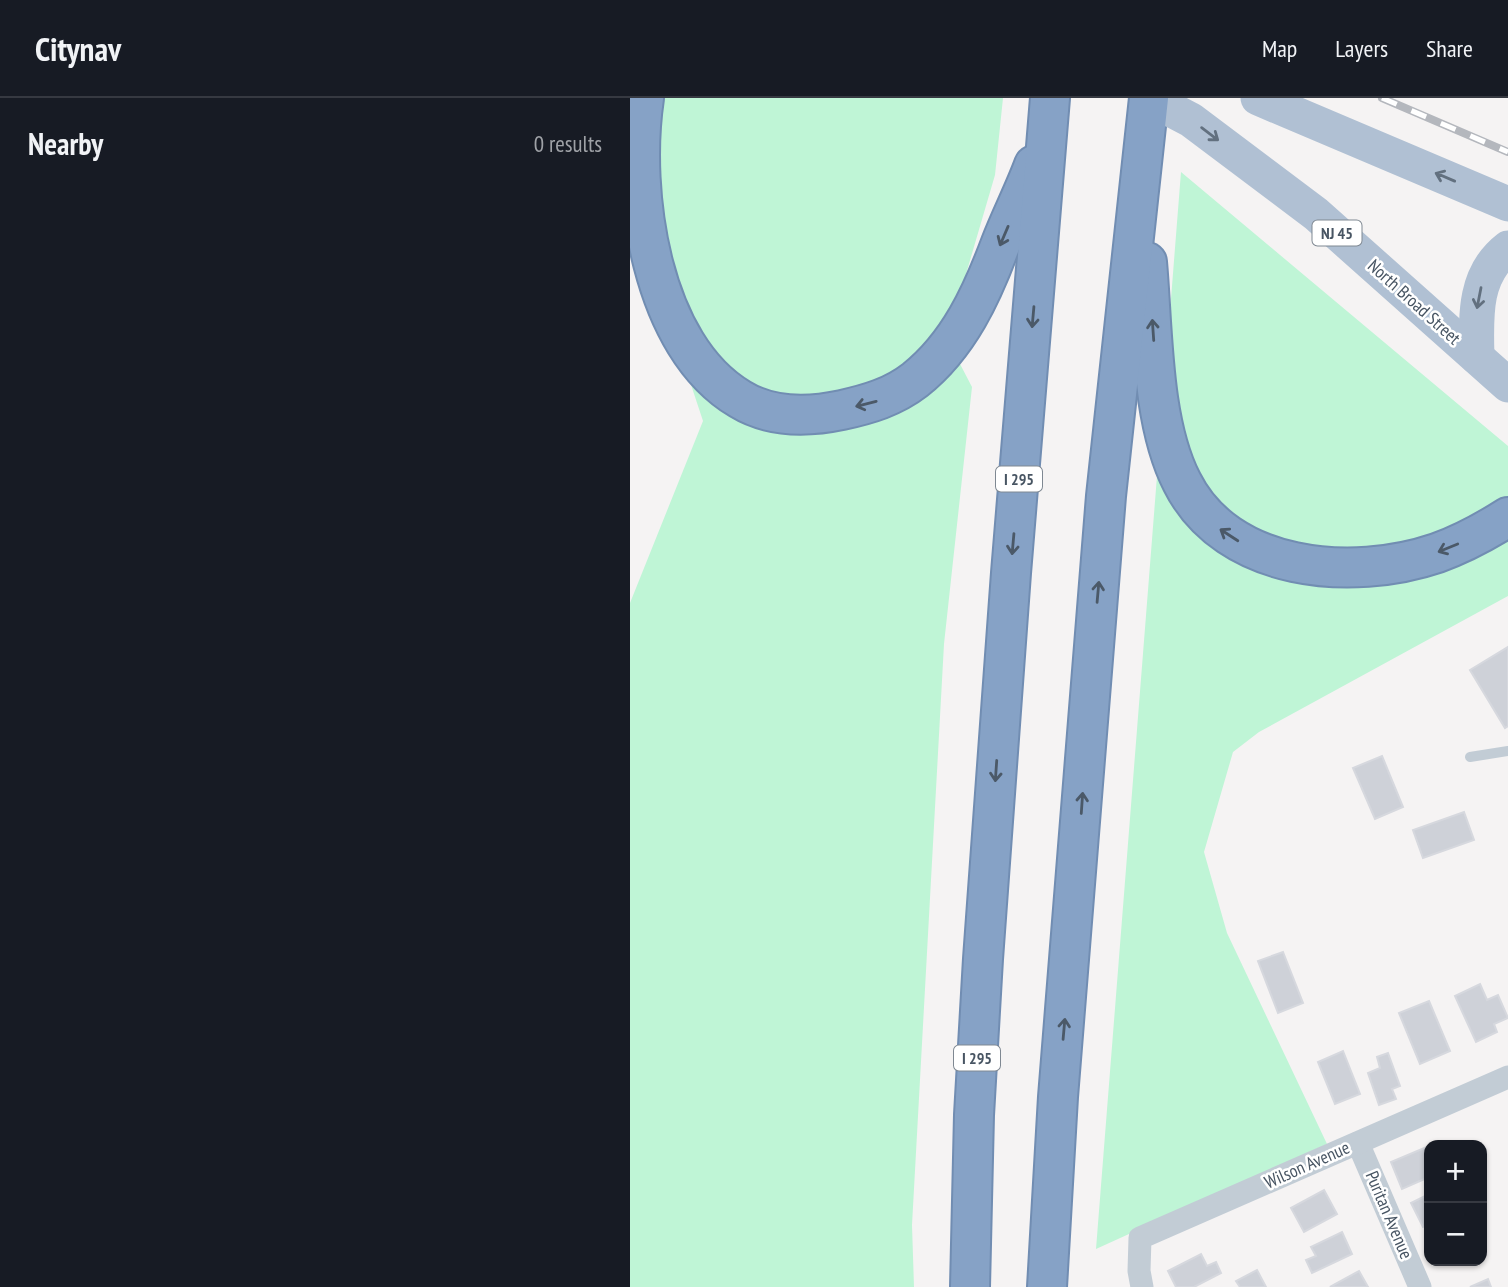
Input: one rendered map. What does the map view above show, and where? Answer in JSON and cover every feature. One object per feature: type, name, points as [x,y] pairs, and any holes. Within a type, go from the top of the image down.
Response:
[{"type":"highway","points":[[644,98],[637,115],[631,148],[632,220],[640,252],[677,338],[715,380],[741,400],[771,412],[801,416],[825,414],[884,400],[914,380],[937,359],[959,332],[992,270],[1001,241],[1022,198],[1049,113]]},
{"type":"highway","points":[[1047,1287],[1058,1097],[1105,510],[1149,98]]},
{"type":"highway","name":"I 295","points":[[970,1287],[974,1115],[992,830],[1049,113]]},
{"type":"highway","points":[[1141,176],[1154,353],[1163,425],[1182,483],[1199,510],[1211,522],[1237,540],[1270,555],[1310,565],[1357,568],[1401,562],[1437,553],[1508,517]]},
{"type":"highway","points":[[953,1287],[970,994],[992,830]]},
{"type":"highway","points":[[1058,1097],[1071,1165],[1065,1287]]},
{"type":"main road","name":"North Broad Street","points":[[1149,98],[1191,120],[1316,214],[1508,385]]},
{"type":"main road","points":[[1258,98],[1508,204]]},
{"type":"main road","points":[[1477,357],[1477,306],[1480,292],[1487,269],[1508,248]]},
{"type":"street","name":"Wilson Avenue","points":[[1141,1281],[1140,1238],[1508,1077]]},
{"type":"street","name":"Puritan Avenue","points":[[1358,1143],[1420,1287]]},
{"type":"lane","points":[[1469,757],[1508,751]]},
{"type":"green space","points":[[653,98],[1003,98],[995,175],[947,339],[972,387],[944,644],[912,1225],[914,1287],[630,1287],[630,603],[703,421],[657,282]]},
{"type":"green space","points":[[1181,172],[1508,446],[1508,596],[1259,732],[1233,752],[1204,852],[1227,933],[1327,1144],[1096,1249]]},
{"type":"building","points":[[1508,647],[1508,726],[1505,728],[1470,670]]},
{"type":"building","points":[[1382,756],[1403,807],[1375,819],[1353,768]]},
{"type":"building","points":[[1464,812],[1474,840],[1423,858],[1413,830]]},
{"type":"building","points":[[1283,952],[1303,1003],[1278,1013],[1258,961]]},
{"type":"building","points":[[1480,984],[1487,1000],[1498,995],[1508,1018],[1494,1024],[1497,1032],[1476,1042],[1455,996]]},
{"type":"building","points":[[1429,1001],[1450,1051],[1420,1064],[1399,1013]]},
{"type":"building","points":[[1343,1051],[1360,1094],[1335,1104],[1318,1062]]},
{"type":"building","points":[[1388,1053],[1400,1086],[1392,1089],[1396,1099],[1379,1105],[1368,1073],[1380,1068],[1377,1057]]},
{"type":"building","points":[[1424,1148],[1424,1179],[1402,1189],[1391,1162]]},
{"type":"building","points":[[1324,1190],[1337,1214],[1304,1232],[1291,1208]]},
{"type":"building","points":[[1424,1196],[1424,1226],[1423,1227],[1411,1203]]},
{"type":"building","points":[[1342,1232],[1352,1254],[1312,1273],[1306,1260],[1316,1256],[1311,1247]]},
{"type":"building","points":[[1201,1254],[1207,1266],[1216,1262],[1221,1273],[1194,1287],[1176,1287],[1168,1271]]},
{"type":"building","points":[[1257,1270],[1266,1287],[1240,1287],[1236,1281]]},
{"type":"building","points":[[1359,1271],[1368,1287],[1330,1287]]},
{"type":"building","points":[[1488,1279],[1491,1287],[1470,1287]]},
{"type":"railway","points":[[1382,98],[1508,152]]}]
